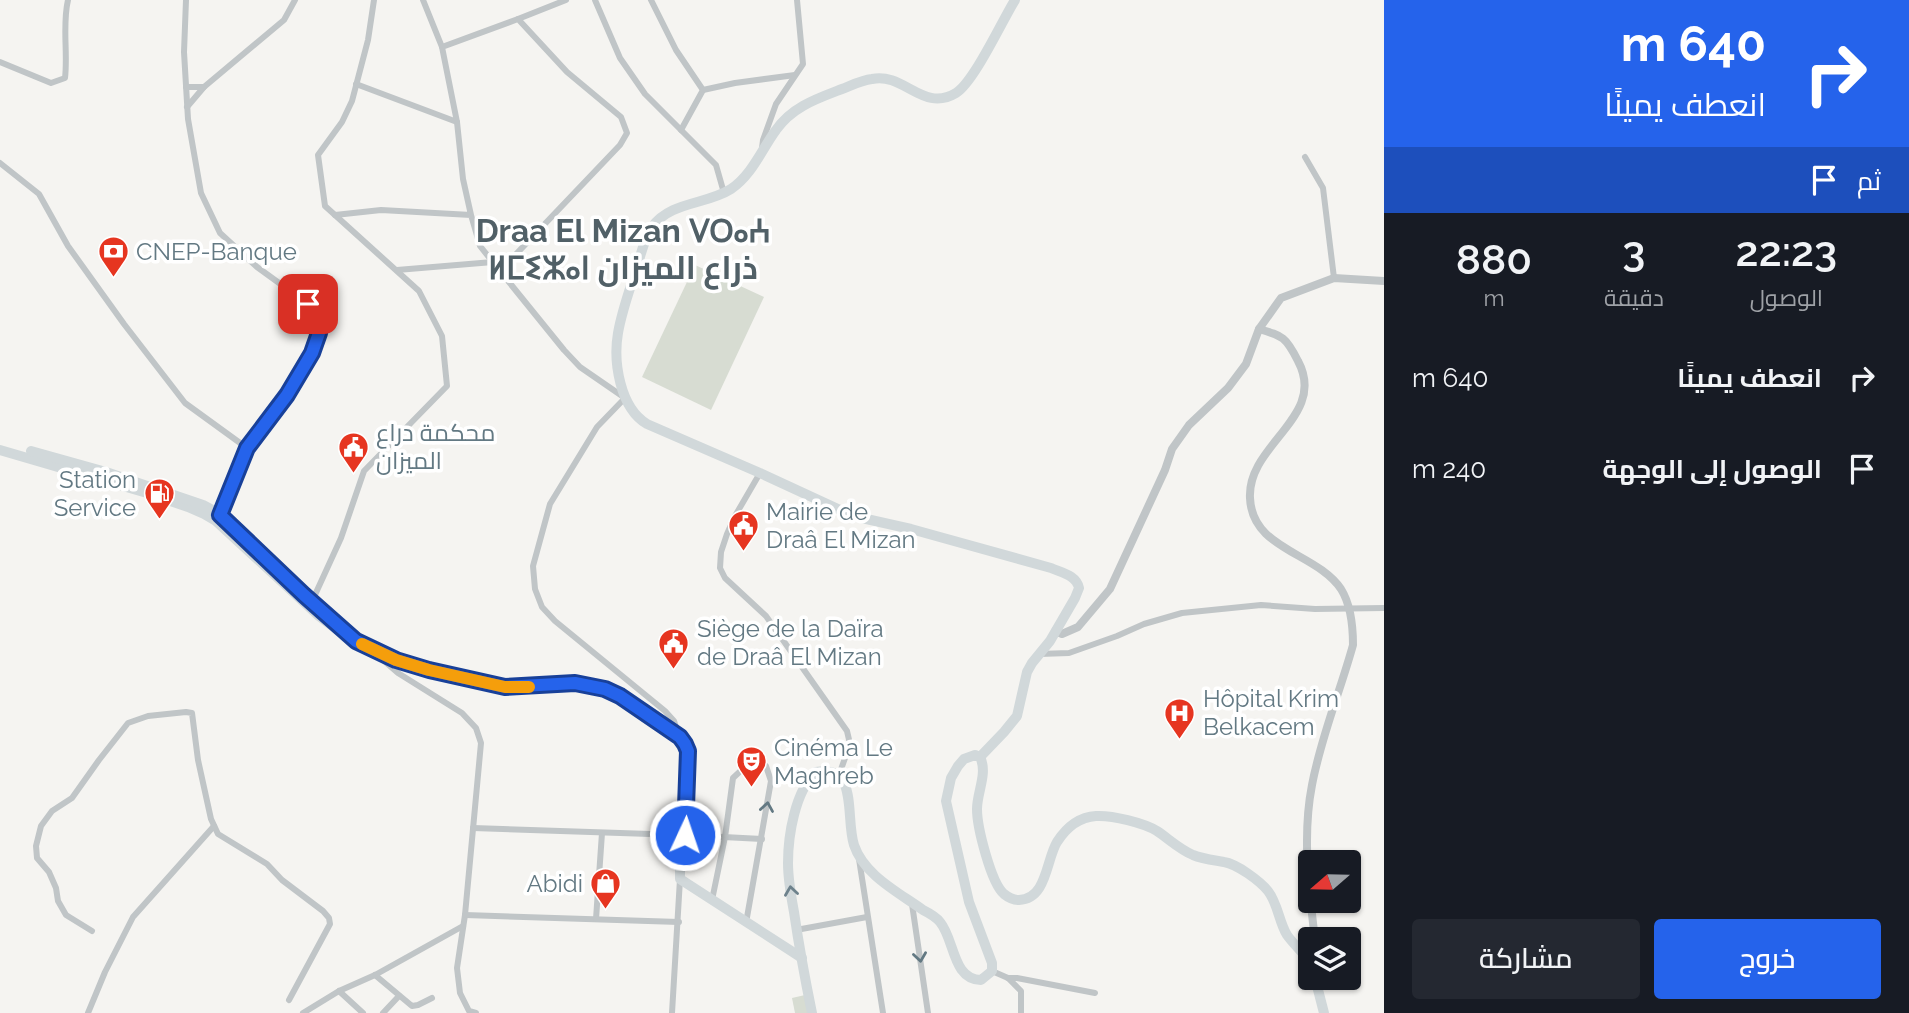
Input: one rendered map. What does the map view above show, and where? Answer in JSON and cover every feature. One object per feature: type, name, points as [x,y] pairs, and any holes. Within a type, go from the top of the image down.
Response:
[{"type":"main road","points":[[980,757],[1017,716],[1027,672],[1078,593],[1079,585],[1071,576],[1051,568],[911,528],[853,516],[647,424],[632,411],[625,398],[616,344],[621,317],[650,230],[655,223],[673,210],[724,193],[742,180],[777,128],[788,116],[808,102],[873,78],[894,79],[923,97],[944,99],[957,93],[974,73],[1015,0]]},
{"type":"main road","points":[[0,442],[106,472],[204,505],[220,515],[311,605]]},
{"type":"main road","points":[[0,450],[147,493],[204,514],[216,521],[339,631],[396,660],[505,687],[575,683],[605,689],[620,696],[680,737],[688,751],[680,879],[802,958]]},
{"type":"main road","points":[[812,1013],[796,930],[788,865],[792,827],[804,786],[816,772],[832,771],[844,780],[851,831],[864,864],[877,877],[942,923],[960,969],[974,980],[981,980],[992,971],[992,962],[969,902],[946,801],[951,778],[958,766],[964,759],[975,755],[980,757]]},
{"type":"main road","points":[[980,757],[983,765],[977,809],[985,851],[997,885],[1003,894],[1012,900],[1023,900],[1034,894],[1042,884],[1053,850],[1066,830],[1091,816],[1104,816],[1147,826],[1193,855],[1210,861],[1226,862],[1254,878],[1268,891],[1287,934],[1298,948]]},
{"type":"main road","points":[[1318,990],[1324,1013]]},
{"type":"street","points":[[0,62],[51,83],[65,78],[67,59],[64,15],[68,0]]},
{"type":"street","points":[[186,0],[184,52],[187,107],[201,193],[220,233],[257,267],[308,304],[319,333],[312,353],[287,395],[247,448],[220,515]]},
{"type":"street","points":[[187,107],[204,87],[284,20],[295,0]]},
{"type":"street","points":[[311,605],[341,538],[364,471],[447,386],[442,336],[419,291],[325,206],[318,155],[342,122],[352,102],[368,40],[374,0]]},
{"type":"street","points":[[423,0],[442,47],[457,122],[463,179],[480,246],[580,367],[625,398],[597,427],[550,504],[533,566],[535,589],[542,607],[555,621],[665,711],[674,721],[680,737]]},
{"type":"street","points":[[442,47],[566,0]]},
{"type":"street","points":[[595,0],[620,58],[645,94],[716,165],[724,193]]},
{"type":"street","points":[[651,0],[676,50],[703,90]]},
{"type":"street","points":[[761,154],[763,140],[776,104],[803,64],[797,0]]},
{"type":"street","points":[[500,271],[620,145],[627,132],[621,117],[567,72],[518,19]]},
{"type":"street","points":[[681,130],[703,90],[795,75]]},
{"type":"street","points":[[356,84],[457,122]]},
{"type":"street","points":[[186,88],[204,87]]},
{"type":"street","points":[[1305,157],[1323,188],[1334,278]]},
{"type":"street","points":[[0,163],[38,194],[68,246],[185,403],[247,448]]},
{"type":"street","points":[[335,215],[381,210],[471,215]]},
{"type":"street","points":[[396,270],[493,262]]},
{"type":"street","points":[[1055,631],[1062,634],[1077,627],[1110,589],[1165,470],[1172,449],[1189,425],[1228,388],[1246,364],[1259,329],[1281,298],[1334,278],[1384,281]]},
{"type":"street","points":[[1259,329],[1281,336],[1293,350],[1303,369],[1305,387],[1302,405],[1264,454],[1252,477],[1250,498],[1253,515],[1262,530],[1275,542],[1320,568],[1342,590],[1353,627],[1353,645],[1317,762],[1308,810],[1308,878],[1314,927]]},
{"type":"street","points":[[760,473],[727,534],[721,552],[720,568],[725,578],[766,616],[847,731],[850,744],[839,775]]},
{"type":"street","points":[[1039,654],[1069,653],[1144,624],[1182,613],[1261,605],[1315,609],[1384,608]]},
{"type":"street","points":[[361,643],[398,673],[462,713],[476,728],[481,743],[465,915],[457,968],[460,993],[470,1012]]},
{"type":"street","points":[[92,931],[66,915],[58,901],[49,872],[37,858],[36,846],[41,826],[52,811],[72,798],[128,723],[148,716],[192,713],[198,760],[218,834],[267,864],[282,880],[329,918],[330,924],[289,1000]]},
{"type":"street","points":[[712,900],[733,778],[748,764],[766,765],[771,781],[746,923]]},
{"type":"street","points":[[88,1013],[104,972],[133,917],[214,826]]},
{"type":"street","points":[[473,828],[762,839]]},
{"type":"street","points":[[596,919],[602,833]]},
{"type":"street","points":[[858,854],[883,1013]]},
{"type":"street","points":[[672,1013],[680,879]]},
{"type":"street","points":[[912,902],[928,1013]]},
{"type":"street","points":[[465,915],[679,922]]},
{"type":"street","points":[[796,930],[867,917]]},
{"type":"street","points":[[303,1013],[339,991],[375,975],[463,926]]},
{"type":"street","points":[[992,971],[1008,978],[1021,991],[1021,1013]]},
{"type":"street","points":[[375,975],[412,1006],[432,998]]},
{"type":"street","points":[[1008,978],[1095,993]]},
{"type":"street","points":[[339,991],[363,1013]]},
{"type":"street","points":[[383,1013],[399,996]]},
{"type":"shaded area","points":[[695,265],[764,297],[711,410],[642,377]]},
{"type":"shaded area","points":[[805,995],[809,1013],[795,1013],[792,998]]},
{"type":"slow traffic","points":[[362,644],[396,660],[429,670],[505,687],[529,687]]},
{"type":"place","name":"CNEP-Banque","points":[[113,279]]},
{"type":"place","name":"محكمة دراع الميزان","points":[[353,474]]},
{"type":"place","name":"Station Service","points":[[159,521]]},
{"type":"place","name":"Mairie de Draâ El Mizan","points":[[743,553]]},
{"type":"place","name":"Siège de la Daïra de Draâ El Mizan","points":[[674,670]]},
{"type":"place","name":"Hôpital Krim Belkacem","points":[[1180,740]]},
{"type":"place","name":"Cinéma Le Maghreb","points":[[751,789]]},
{"type":"place","name":"Abidi","points":[[606,911]]},
{"type":"district","name":"Draa El Mizan ⴸⵔⴰⵄ ⵍⵎⵉⵣⴰⵏ ذراع الميزان","points":[[623,250]]},
{"type":"route","points":[[308,304],[319,333],[312,353],[287,395],[247,448],[220,515],[356,641],[396,660],[505,687],[561,683],[592,685],[620,696],[670,730],[680,737],[688,751],[685,835]]}]
